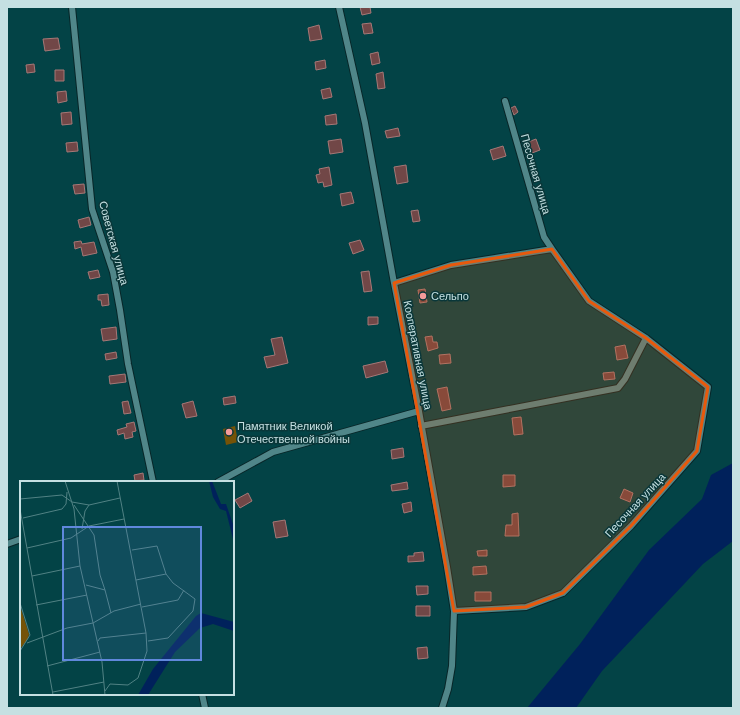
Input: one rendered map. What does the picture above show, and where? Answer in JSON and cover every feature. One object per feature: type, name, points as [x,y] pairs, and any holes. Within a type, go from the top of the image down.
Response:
[{"type":"street","name":"Советская улица","points":[[72,7],[92,209],[113,272],[128,364],[153,481]]},
{"type":"street","name":"Кооперативная улица","points":[[339,7],[365,123],[448,567],[454,611],[452,666],[448,689],[442,708]]},
{"type":"street","name":"Песочная улица","points":[[454,611],[526,607],[563,593],[630,526],[698,451],[708,387],[646,338],[589,301],[552,249],[544,237],[505,101]]},
{"type":"street","points":[[394,283],[451,265],[552,249]]},
{"type":"street","points":[[421,426],[618,388],[625,379],[646,338]]},
{"type":"street","points":[[220,481],[273,452],[419,411]]},
{"type":"street","points":[[7,544],[20,539]]},
{"type":"street","points":[[202,695],[205,708]]},
{"type":"highlighted area","points":[[552,249],[589,301],[646,338],[708,387],[697,451],[631,526],[563,593],[526,607],[454,611],[394,283],[451,265]]},
{"type":"shaded area","points":[[235,426],[238,442],[226,445],[223,429]]},
{"type":"water","points":[[733,463],[733,541],[703,564],[602,671],[576,708],[527,708],[580,644],[649,550],[702,499],[711,475]]},
{"type":"building","points":[[360,7],[370,7],[371,13],[362,15]]},
{"type":"building","points":[[371,23],[373,33],[364,34],[362,24]]},
{"type":"building","points":[[319,25],[322,39],[310,41],[308,28]]},
{"type":"building","points":[[58,38],[60,49],[45,51],[43,39]]},
{"type":"building","points":[[378,52],[380,63],[372,65],[370,54]]},
{"type":"building","points":[[325,60],[326,68],[316,70],[315,62]]},
{"type":"building","points":[[34,64],[35,72],[27,73],[26,65]]},
{"type":"building","points":[[55,70],[64,70],[64,81],[55,81]]},
{"type":"building","points":[[383,72],[385,88],[378,89],[376,74]]},
{"type":"building","points":[[330,88],[332,97],[323,99],[321,90]]},
{"type":"building","points":[[66,91],[67,101],[58,103],[57,92]]},
{"type":"building","points":[[515,106],[518,112],[514,115],[511,108]]},
{"type":"building","points":[[71,112],[72,124],[62,125],[61,113]]},
{"type":"building","points":[[336,114],[337,124],[326,125],[325,116]]},
{"type":"building","points":[[398,128],[400,136],[387,138],[385,131]]},
{"type":"building","points":[[341,139],[343,152],[330,154],[328,141]]},
{"type":"building","points":[[536,139],[540,150],[532,153],[528,142]]},
{"type":"building","points":[[77,142],[78,151],[67,152],[66,143]]},
{"type":"building","points":[[503,146],[506,156],[493,160],[490,150]]},
{"type":"building","points":[[406,165],[408,182],[397,184],[394,167]]},
{"type":"building","points":[[329,167],[332,185],[324,187],[323,182],[318,183],[316,175],[320,174],[319,169]]},
{"type":"building","points":[[84,184],[85,193],[75,194],[73,185]]},
{"type":"building","points":[[351,192],[354,203],[342,206],[340,194]]},
{"type":"building","points":[[418,210],[420,221],[413,222],[411,211]]},
{"type":"building","points":[[89,217],[91,225],[80,228],[78,220]]},
{"type":"building","points":[[360,240],[364,250],[353,254],[349,243]]},
{"type":"building","points":[[81,241],[82,244],[94,242],[97,253],[83,256],[81,247],[75,249],[74,242]]},
{"type":"building","points":[[98,270],[100,277],[90,279],[88,272]]},
{"type":"building","points":[[369,271],[372,291],[364,292],[361,272]]},
{"type":"building","name":"Сельпо","points":[[425,289],[427,302],[420,303],[418,290]]},
{"type":"building","points":[[108,294],[109,305],[102,306],[101,300],[98,300],[98,295]]},
{"type":"building","points":[[368,317],[378,317],[378,324],[368,325]]},
{"type":"building","points":[[116,327],[117,339],[103,341],[101,329]]},
{"type":"building","points":[[432,336],[433,342],[437,342],[438,348],[428,351],[425,337]]},
{"type":"building","points":[[282,337],[288,363],[267,368],[264,357],[275,355],[271,339]]},
{"type":"building","points":[[625,345],[628,358],[617,360],[615,347]]},
{"type":"building","points":[[116,352],[117,358],[106,360],[105,354]]},
{"type":"building","points":[[450,354],[451,363],[440,364],[439,355]]},
{"type":"building","points":[[385,361],[388,372],[366,378],[363,366]]},
{"type":"building","points":[[614,372],[615,379],[604,380],[603,373]]},
{"type":"building","points":[[125,374],[126,382],[110,384],[109,376]]},
{"type":"building","points":[[447,387],[451,409],[442,411],[437,389]]},
{"type":"building","points":[[235,396],[236,403],[224,405],[223,398]]},
{"type":"building","points":[[128,401],[131,413],[124,414],[122,402]]},
{"type":"building","points":[[193,401],[197,416],[186,418],[182,404]]},
{"type":"building","points":[[521,417],[523,434],[514,435],[512,418]]},
{"type":"building","points":[[134,422],[136,431],[132,432],[133,437],[125,439],[124,433],[118,435],[117,430],[127,427],[126,424]]},
{"type":"building","points":[[403,448],[404,457],[392,459],[391,450]]},
{"type":"building","points":[[143,473],[144,480],[135,481],[134,475]]},
{"type":"building","points":[[503,475],[515,475],[515,486],[503,487]]},
{"type":"building","points":[[407,482],[408,489],[392,491],[391,485]]},
{"type":"building","points":[[624,489],[633,493],[630,502],[620,498]]},
{"type":"building","points":[[248,493],[252,501],[240,508],[235,500]]},
{"type":"building","points":[[411,502],[412,511],[404,513],[402,504]]},
{"type":"building","points":[[518,513],[519,536],[505,536],[506,525],[512,525],[512,514]]},
{"type":"building","points":[[285,520],[288,536],[276,538],[273,522]]},
{"type":"building","points":[[487,550],[487,556],[478,556],[477,551]]},
{"type":"building","points":[[423,552],[424,561],[408,562],[408,556],[414,556],[414,553]]},
{"type":"building","points":[[486,566],[487,574],[473,575],[473,567]]},
{"type":"building","points":[[416,586],[428,586],[428,594],[417,595]]},
{"type":"building","points":[[475,592],[491,592],[491,601],[475,601]]},
{"type":"building","points":[[416,606],[430,606],[430,616],[416,616]]},
{"type":"building","points":[[427,647],[428,658],[418,659],[417,648]]},
{"type":"place","name":"Сельпо","points":[[423,296]]},
{"type":"place","name":"Памятник Великой Отечественной войны","points":[[229,432]]}]
